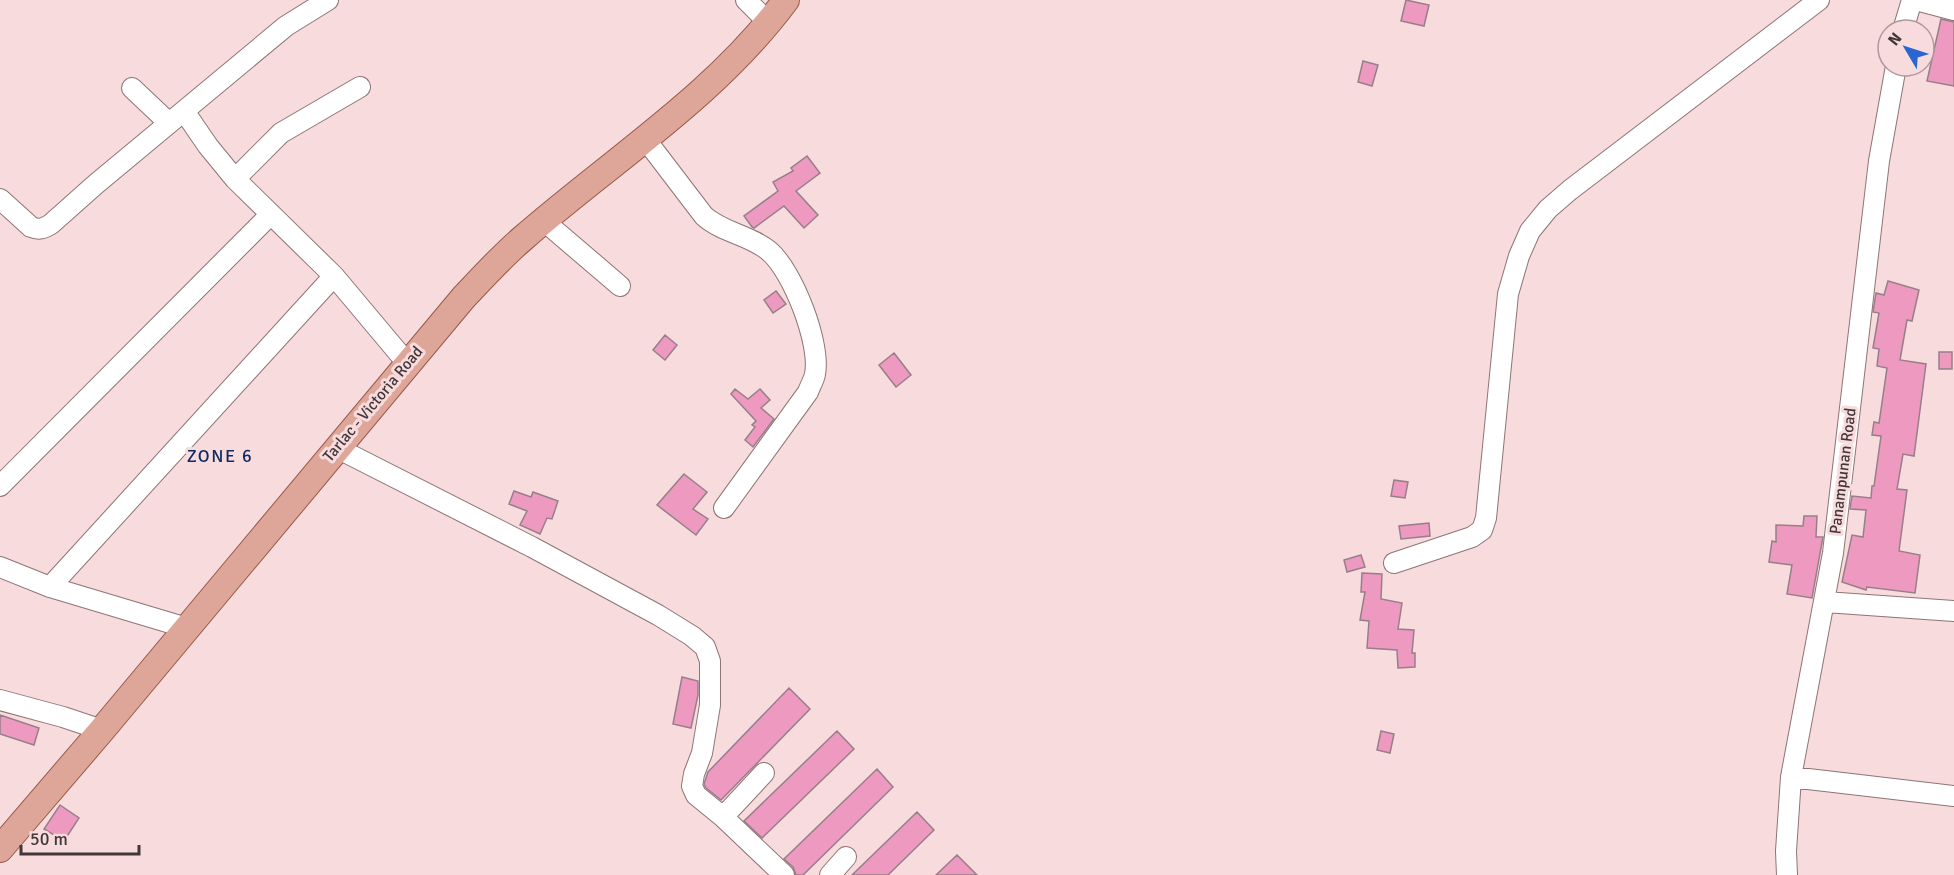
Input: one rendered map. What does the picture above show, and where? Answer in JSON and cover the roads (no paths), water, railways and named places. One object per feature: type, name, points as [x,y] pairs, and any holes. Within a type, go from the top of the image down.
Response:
[{"type":"main road","name":"Tarlac - Victoria Road","points":[[0,849],[188,628],[407,363],[495,264],[544,221],[646,140],[721,73],[786,0]]},
{"type":"street","points":[[0,199],[31,226],[37,229],[44,228],[286,26],[328,0]]},
{"type":"street","points":[[746,0],[768,22]]},
{"type":"street","points":[[1394,563],[1472,537],[1482,530],[1486,518],[1508,294],[1519,256],[1530,231],[1548,209],[1570,190],[1819,0]]},
{"type":"street","points":[[1907,18],[1914,0],[1954,10]]},
{"type":"street","name":"Panampunan Road","points":[[1787,875],[1791,777],[1833,553],[1879,161],[1894,78]]},
{"type":"street","points":[[235,179],[281,133],[360,87]]},
{"type":"street","points":[[132,88],[177,117],[208,146],[235,179],[334,276],[407,363]]},
{"type":"street","points":[[646,140],[704,216],[713,224],[769,250],[781,264],[805,310],[815,360],[815,374],[808,392],[724,508]]},
{"type":"street","points":[[0,486],[271,214]]},
{"type":"street","points":[[544,221],[620,286]]},
{"type":"street","points":[[50,587],[334,276]]},
{"type":"street","points":[[337,448],[532,547],[658,615],[705,647],[710,661],[710,705],[702,753],[694,774],[693,786],[696,795],[723,817],[784,875]]},
{"type":"street","points":[[0,567],[50,587],[188,628]]},
{"type":"street","points":[[1825,602],[1954,611]]},
{"type":"street","points":[[0,699],[102,730]]},
{"type":"street","points":[[723,817],[764,772]]},
{"type":"street","points":[[1791,777],[1954,796]]},
{"type":"street","points":[[830,875],[846,857]]},
{"type":"district","name":"ZONE 6","points":[[220,456]]}]
